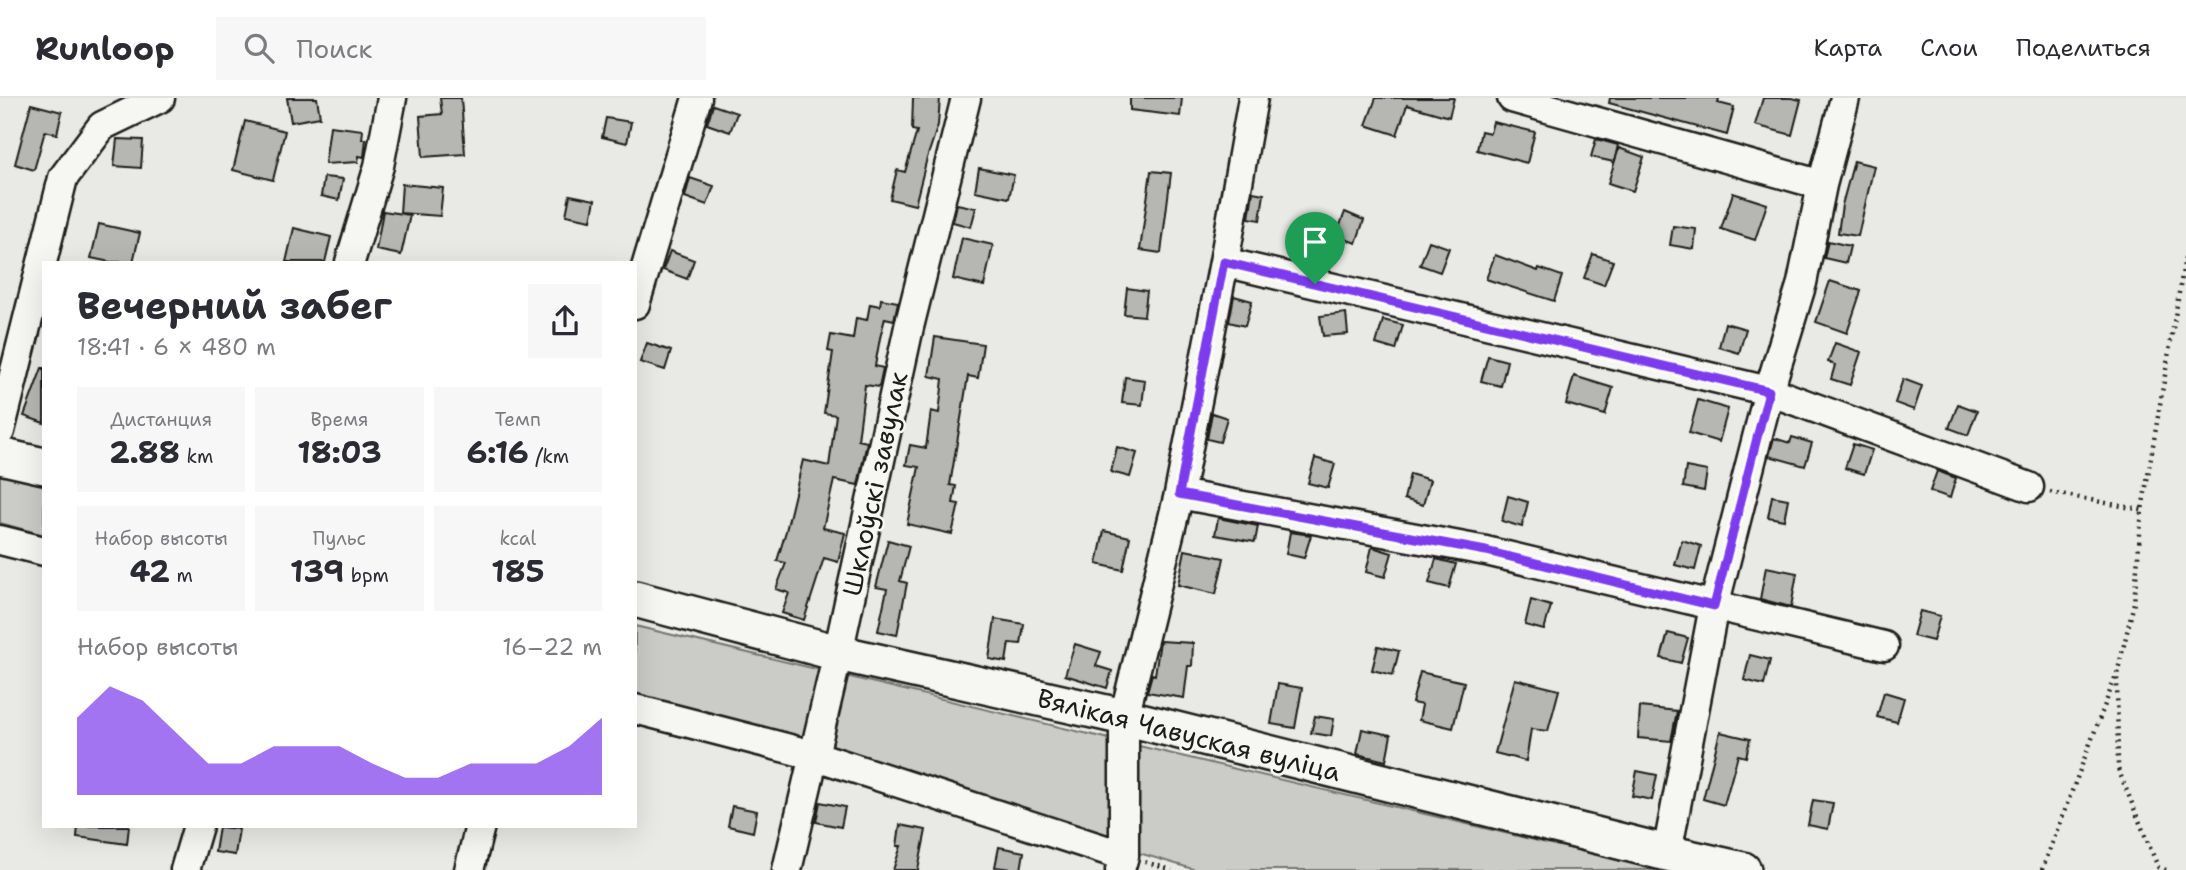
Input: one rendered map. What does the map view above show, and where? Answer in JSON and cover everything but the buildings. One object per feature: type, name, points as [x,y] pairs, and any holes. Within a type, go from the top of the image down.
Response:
[{"type":"main road","points":[[0,456],[42,466]]},
{"type":"main road","name":"Вялікая Чавуская вуліца","points":[[637,600],[838,653],[1124,717],[1667,853],[1707,866],[1743,870]]},
{"type":"street","points":[[42,261],[63,178],[102,126],[160,98]]},
{"type":"street","points":[[350,261],[379,166],[392,98]]},
{"type":"street","points":[[637,297],[697,98]]},
{"type":"street","name":"Шклоўскі завулак","points":[[787,870],[838,653],[909,327],[966,98]]},
{"type":"street","points":[[637,710],[813,755],[1122,863],[1124,717],[1179,494],[1224,262],[1252,98]]},
{"type":"street","points":[[1512,98],[1822,185]]},
{"type":"street","points":[[1667,853],[1714,606],[1769,391],[1802,283],[1822,185],[1845,98]]},
{"type":"street","points":[[0,431],[42,262]]},
{"type":"street","points":[[1224,262],[1769,391],[2029,487]]},
{"type":"street","points":[[1179,494],[1486,551],[1884,646]]},
{"type":"street","points":[[0,540],[42,550]]},
{"type":"street","points":[[185,870],[197,828]]},
{"type":"street","points":[[468,870],[479,828]]},
{"type":"path","points":[[2042,870],[2117,674],[2134,603],[2142,510],[2186,251]]},
{"type":"path","points":[[2029,487],[2142,510]]},
{"type":"path","points":[[2117,674],[2118,769],[2158,867],[2166,870]]},
{"type":"shaded area","points":[[0,474],[42,484],[42,534],[0,523]]},
{"type":"shaded area","points":[[637,626],[1660,870],[1196,870],[637,704]]},
{"type":"route","points":[[1224,262],[1315,284],[1769,391],[1714,606],[1486,551],[1179,494],[1224,262]]}]
